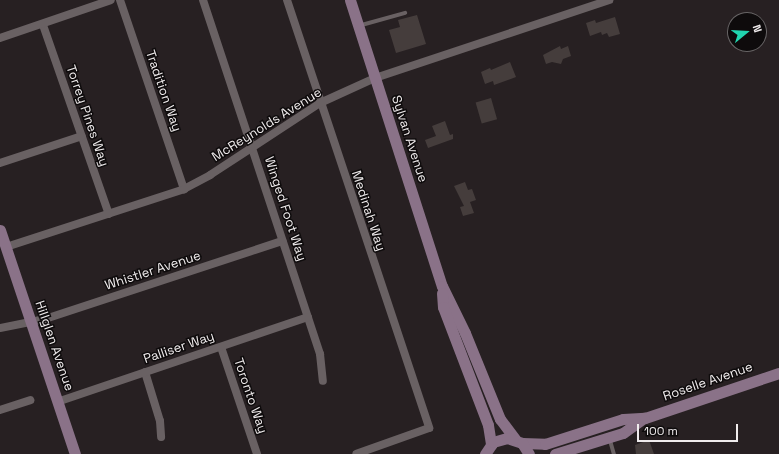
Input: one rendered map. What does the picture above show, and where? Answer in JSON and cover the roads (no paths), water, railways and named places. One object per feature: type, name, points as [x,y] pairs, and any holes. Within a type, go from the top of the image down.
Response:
[{"type":"main road","name":"Sylvan Avenue","points":[[350,0],[442,286],[465,334],[500,419],[529,454]]},
{"type":"main road","name":"Hillglen Avenue","points":[[0,230],[75,454]]},
{"type":"main road","name":"Sylvan Avenue","points":[[442,286],[443,307],[488,425],[486,451]]},
{"type":"main road","name":"Roselle Avenue","points":[[555,454],[623,433],[645,418],[779,373]]},
{"type":"main road","name":"Roselle Avenue","points":[[486,451],[504,438],[545,444],[623,419],[645,418]]},
{"type":"street","points":[[0,38],[111,0]]},
{"type":"street","name":"Tradition Way","points":[[120,0],[184,189]]},
{"type":"street","name":"Winged Foot Way","points":[[202,0],[252,146],[320,354],[322,381]]},
{"type":"street","name":"Medinah Way","points":[[287,0],[429,428],[356,454]]},
{"type":"street","points":[[581,0],[584,9]]},
{"type":"street","name":"McReynolds Avenue","points":[[6,247],[184,189],[210,175],[252,146],[320,103],[375,78],[609,0]]},
{"type":"street","name":"Torrey Pines Way","points":[[43,24],[108,214]]},
{"type":"street","points":[[0,162],[82,136]]},
{"type":"street","name":"Whistler Avenue","points":[[0,328],[45,319],[282,241]]},
{"type":"street","name":"Palliser Way","points":[[58,402],[308,317]]},
{"type":"street","name":"Toronto Way","points":[[220,347],[257,454]]},
{"type":"street","points":[[145,372],[160,421],[161,437]]},
{"type":"street","points":[[0,410],[30,400]]},
{"type":"lane","points":[[358,26],[405,13]]},
{"type":"lane","points":[[609,437],[614,454]]}]
